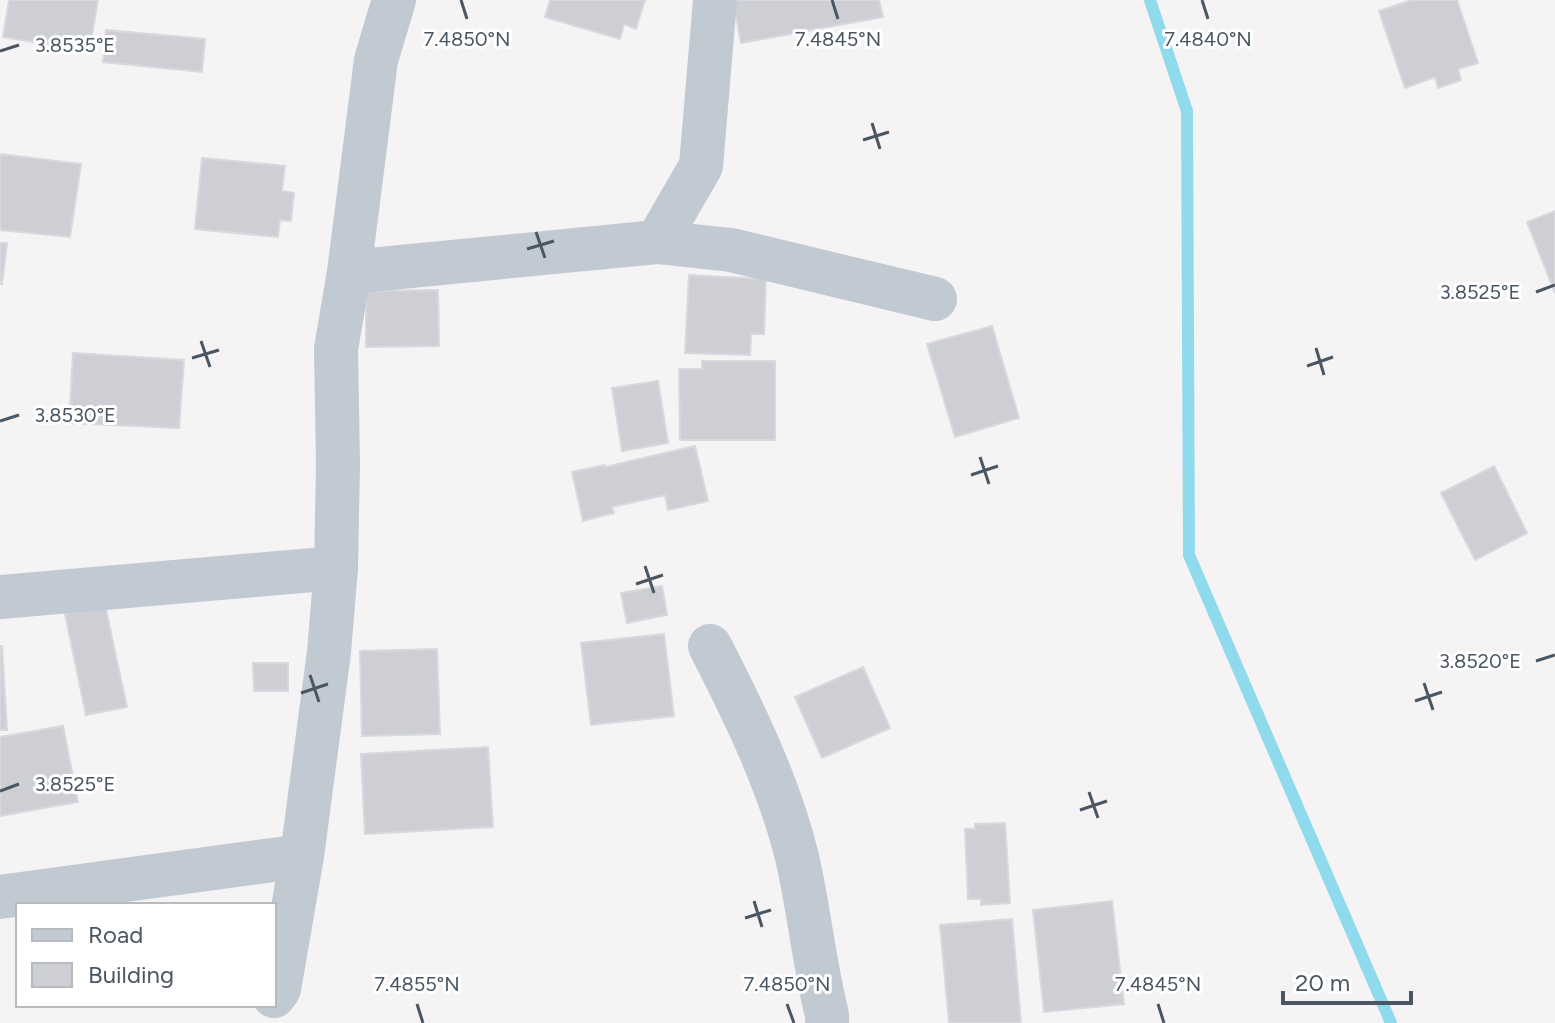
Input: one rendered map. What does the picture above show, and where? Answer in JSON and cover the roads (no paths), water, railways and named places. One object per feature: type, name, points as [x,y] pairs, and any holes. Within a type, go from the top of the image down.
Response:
[{"type":"street","points":[[280,1003],[329,652],[336,568],[336,349],[376,60],[394,0]]},
{"type":"street","points":[[657,242],[701,166],[715,0]]},
{"type":"street","points":[[349,272],[657,242],[731,250],[935,299]]},
{"type":"street","points":[[0,597],[336,568]]},
{"type":"street","points":[[710,646],[739,701],[797,857],[827,1023]]},
{"type":"street","points":[[0,897],[302,856]]},
{"type":"street","points":[[250,1023],[274,1007]]},
{"type":"waterway","points":[[1150,0],[1187,111],[1189,555],[1391,1023]]}]
